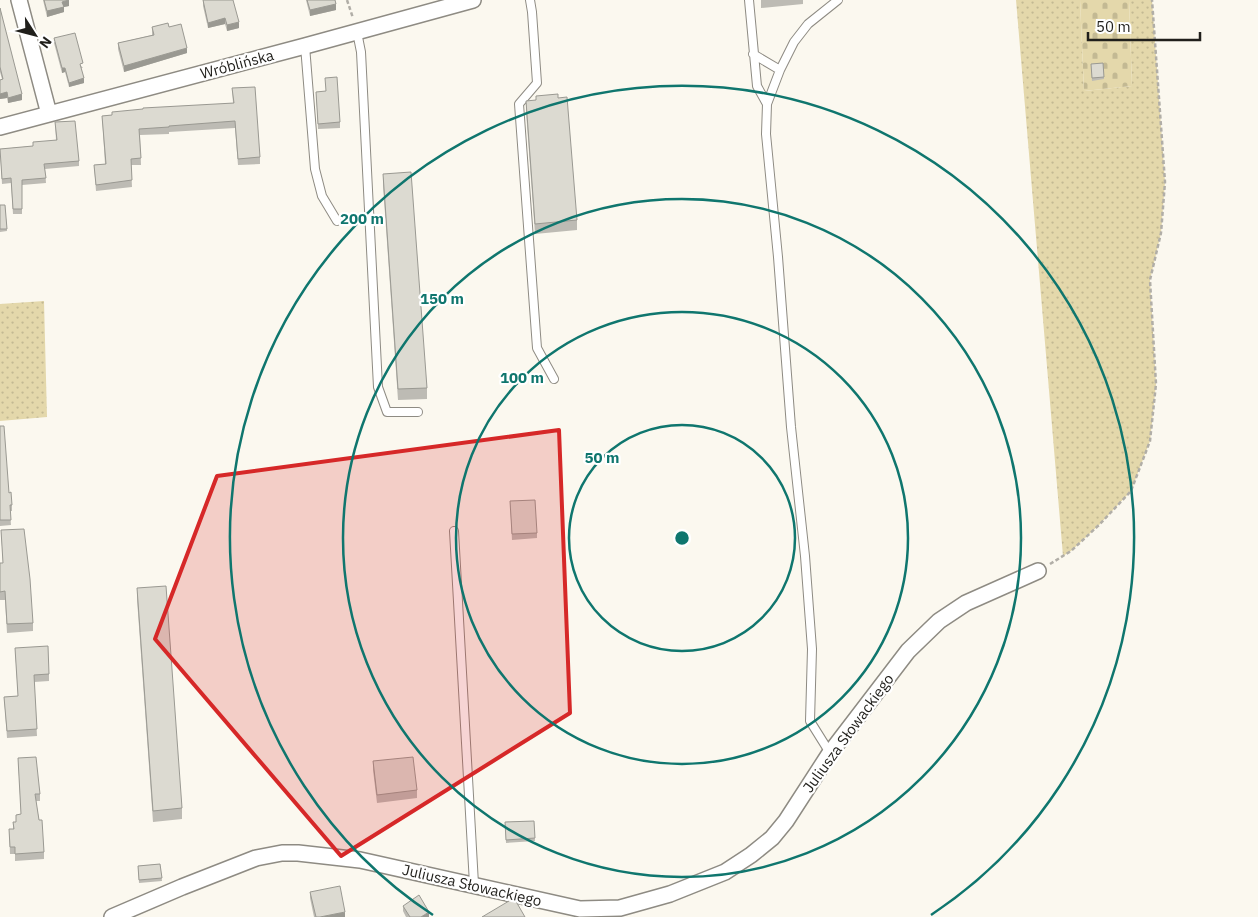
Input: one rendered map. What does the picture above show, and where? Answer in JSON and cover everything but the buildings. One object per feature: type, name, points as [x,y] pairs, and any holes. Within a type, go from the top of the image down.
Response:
[{"type":"street","points":[[19,0],[49,114]]},
{"type":"street","name":"Wróblińska","points":[[0,127],[473,0]]},
{"type":"street","name":"Juliusza Słowackiego","points":[[112,917],[256,858],[276,854],[298,853],[360,860],[580,909],[620,908],[670,894],[725,872],[772,838],[786,821],[830,753],[908,651],[939,620],[966,603],[1038,571]]},
{"type":"lane","points":[[530,0],[537,83],[519,104],[537,348],[554,379]]},
{"type":"lane","points":[[749,0],[757,86],[767,104]]},
{"type":"lane","points":[[830,753],[810,721],[812,649],[806,556],[791,427],[766,134],[767,104],[780,70],[794,42],[808,24],[838,0]]},
{"type":"lane","points":[[358,32],[361,52],[378,387],[387,412],[418,412]]},
{"type":"lane","points":[[305,46],[315,169],[322,196],[337,221]]},
{"type":"lane","points":[[754,54],[780,70]]},
{"type":"lane","points":[[454,531],[474,884]]},
{"type":"path","points":[[347,0],[358,32]]},
{"type":"path","points":[[1038,571],[1071,551],[1131,491],[1150,441],[1156,384],[1150,280],[1161,233],[1165,182],[1152,0]]},
{"type":"highlighted area","points":[[559,430],[570,713],[341,856],[155,639],[217,476]]},
{"type":"green space","points":[[1016,0],[1080,0],[1084,91],[1132,86],[1129,0],[1152,0],[1165,182],[1161,233],[1150,280],[1156,384],[1150,441],[1131,491],[1099,525],[1063,556]]},
{"type":"green space","points":[[1080,0],[1129,0],[1132,86],[1084,91]]},
{"type":"green space","points":[[44,301],[47,417],[0,421],[0,304]]}]
